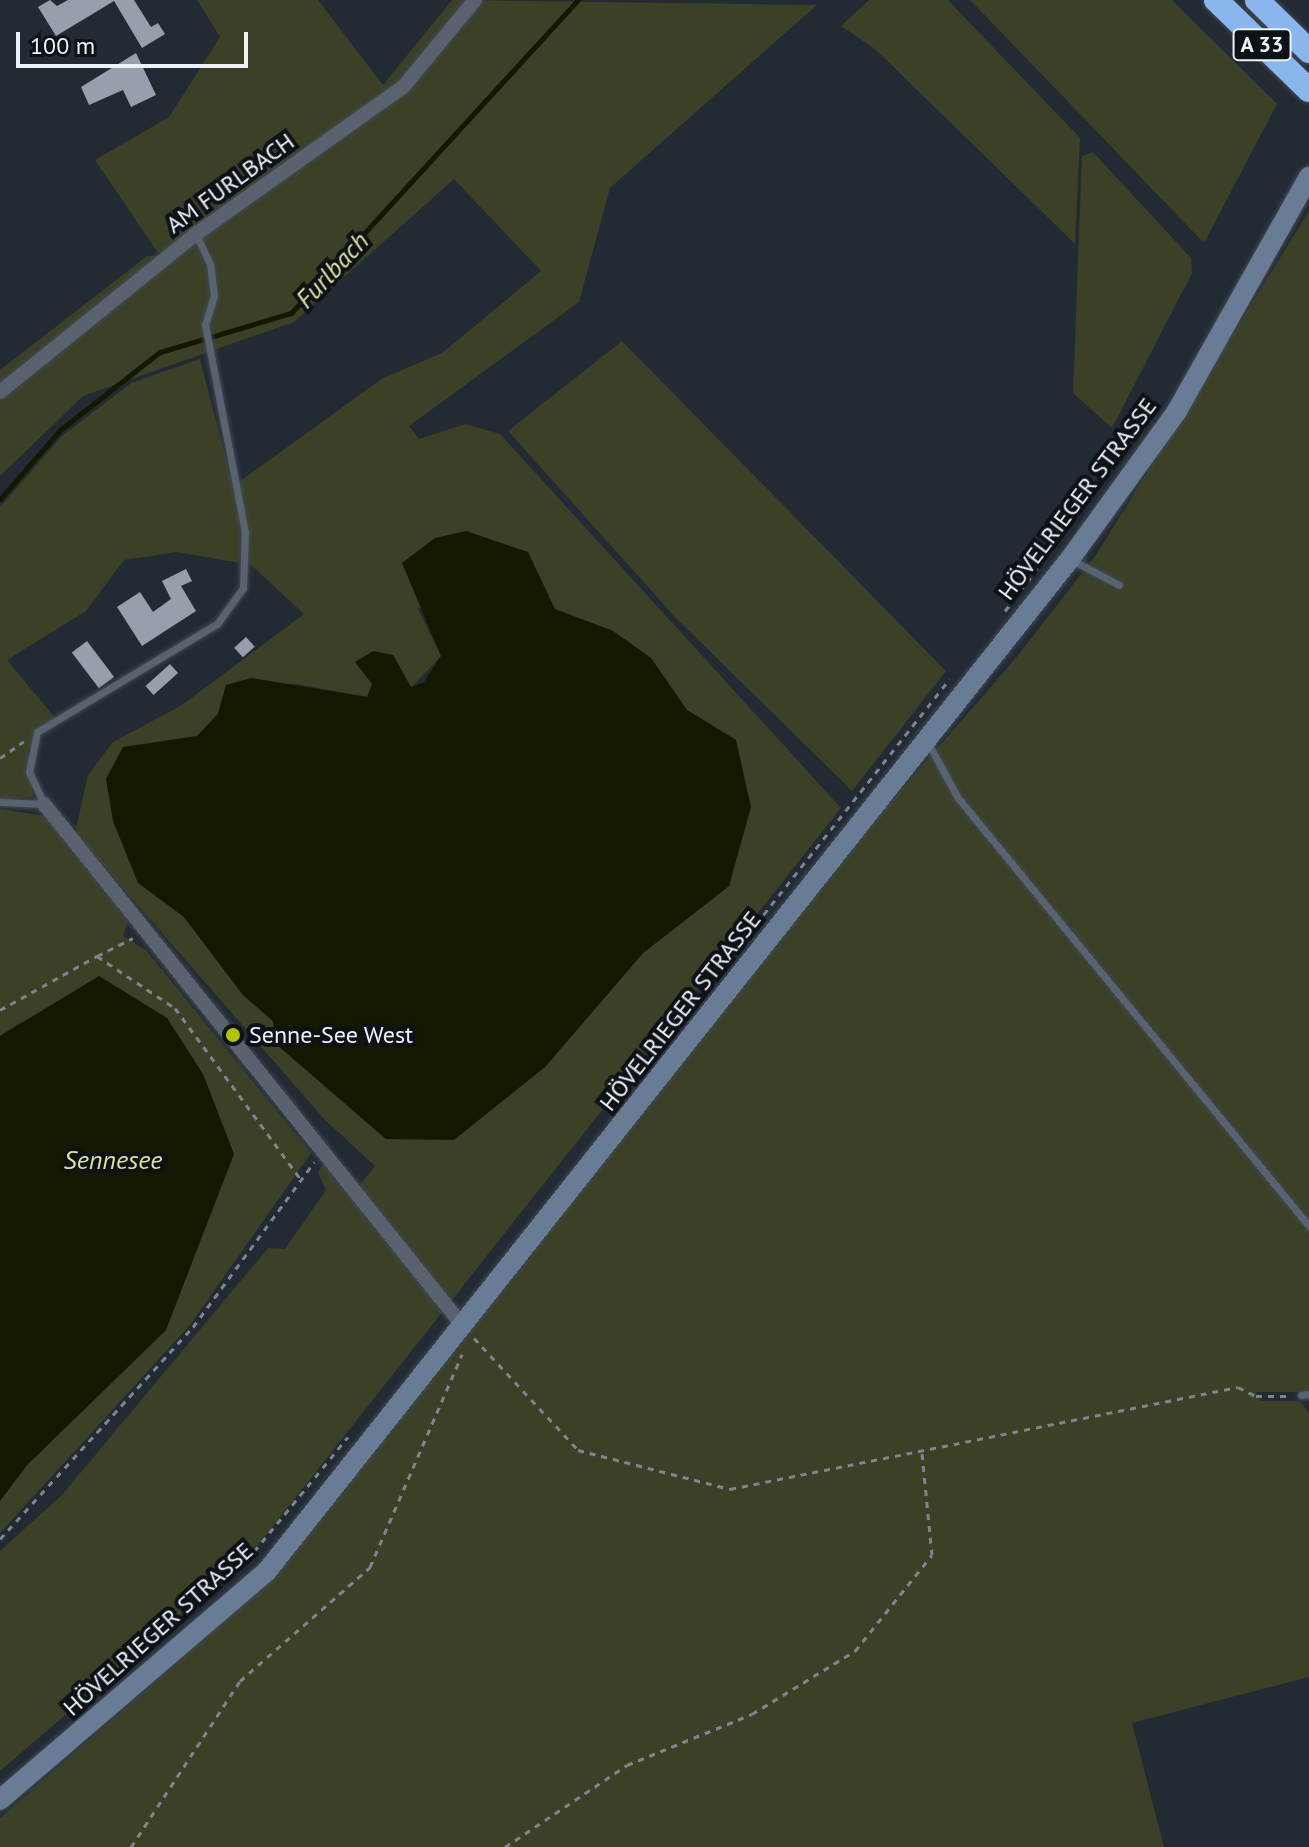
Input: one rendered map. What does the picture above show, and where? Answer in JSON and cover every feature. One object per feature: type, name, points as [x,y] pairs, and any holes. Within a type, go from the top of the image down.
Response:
[{"type":"highway","name":"A 33","points":[[1216,0],[1309,90]]},
{"type":"highway","name":"A 33","points":[[1257,0],[1309,51]]},
{"type":"main road","name":"HÖVELRIEGER STRASSE","points":[[0,1800],[267,1571],[927,739],[1062,553],[1177,411],[1309,177]]},
{"type":"street","name":"AM FURLBACH","points":[[0,392],[196,234],[404,86],[475,0]]},
{"type":"street","points":[[44,804],[463,1326]]},
{"type":"lane","points":[[0,802],[44,804],[29,772],[37,732],[142,674],[238,602],[245,532],[212,381],[205,325],[214,296],[196,234]]},
{"type":"lane","points":[[1062,553],[1119,585]]},
{"type":"lane","points":[[927,739],[958,798],[1309,1226]]},
{"type":"path","points":[[1002,613],[1062,553]]},
{"type":"path","points":[[715,975],[956,672]]},
{"type":"path","points":[[0,758],[37,732]]},
{"type":"path","points":[[0,1010],[144,930]]},
{"type":"path","points":[[0,1539],[193,1327],[302,1181],[175,1008],[97,956]]},
{"type":"path","points":[[463,1326],[578,1450],[730,1489],[922,1453],[1238,1387],[1256,1396],[1305,1395]]},
{"type":"path","points":[[131,1847],[240,1681],[370,1567],[462,1362],[463,1326]]},
{"type":"path","points":[[229,1579],[351,1435]]},
{"type":"path","points":[[505,1847],[627,1765],[752,1714],[855,1651],[932,1555],[922,1453]]},
{"type":"shaded area","points":[[197,0],[318,0],[383,85],[452,0],[817,5],[610,188],[579,302],[409,426],[419,439],[465,424],[500,434],[841,808],[247,1559],[0,1771],[0,1551],[62,1495],[268,1248],[285,1249],[326,1190],[318,1173],[327,1157],[353,1193],[375,1166],[325,1120],[75,833],[88,775],[113,742],[182,705],[304,614],[251,565],[177,552],[124,560],[86,611],[7,660],[57,720],[36,731],[28,751],[33,797],[0,800],[0,507],[62,436],[131,383],[200,359],[233,486],[383,378],[442,353],[541,271],[454,179],[294,322],[83,396],[0,476],[0,370],[147,256],[160,256],[95,160],[169,117],[220,37]],"holes":[[[527,552],[555,610],[613,631],[650,658],[687,710],[736,740],[729,886],[643,953],[545,1067],[386,1139],[276,1044],[273,1021],[243,995],[184,917],[123,748],[197,736],[218,714],[226,685],[296,684],[368,697],[393,655],[411,688],[441,656],[418,609]]]},
{"type":"shaded area","points":[[869,0],[948,0],[1080,138],[1075,244],[875,49],[841,26]]},
{"type":"shaded area","points":[[970,0],[1172,0],[1277,104],[1204,243]]},
{"type":"shaded area","points":[[1093,152],[1191,258],[1192,273],[1112,428],[1073,393],[1082,156]]},
{"type":"shaded area","points":[[1309,211],[1309,1392],[1255,1392],[1261,1401],[1300,1401],[1309,1413],[1309,1677],[1132,1723],[1164,1847],[0,1847],[0,1818],[273,1578],[875,820],[1015,659],[1096,555]]},
{"type":"shaded area","points":[[622,341],[946,671],[852,791],[676,618],[508,431]]},
{"type":"shaded area","points":[[0,809],[45,816],[128,921],[123,936],[146,950],[311,1153],[190,1325],[0,1533],[0,1501],[27,1465],[166,1330],[21,1022],[0,1036]]},
{"type":"water","points":[[466,531],[528,552],[555,609],[613,631],[651,658],[687,710],[736,740],[751,807],[729,886],[643,953],[545,1067],[454,1140],[386,1139],[275,1043],[273,1021],[243,995],[184,917],[138,883],[113,821],[106,779],[123,747],[197,736],[218,714],[226,685],[251,678],[367,697],[372,684],[355,662],[373,651],[393,655],[411,687],[424,682],[441,656],[402,563],[435,538]]},
{"type":"water","name":"Sennesee","points":[[99,976],[167,1018],[203,1074],[234,1154],[166,1330],[27,1465],[0,1501],[0,1036]]},
{"type":"building","points":[[50,0],[57,6],[68,0],[134,0],[151,27],[158,23],[165,34],[142,48],[114,1],[56,36],[38,7]]},
{"type":"building","points":[[136,53],[156,95],[131,107],[123,90],[89,105],[81,87]]},
{"type":"building","points":[[186,569],[192,581],[181,586],[196,611],[142,646],[117,607],[140,592],[153,612],[171,599],[162,581]]},
{"type":"building","points":[[246,637],[255,647],[243,657],[234,648]]},
{"type":"building","points":[[87,641],[114,677],[99,688],[72,652]]},
{"type":"building","points":[[170,664],[178,673],[154,695],[145,686]]},
{"type":"waterway","name":"Furlbach","points":[[0,499],[60,430],[160,352],[291,313],[578,0]]},
{"type":"place","name":"Senne-See West","points":[[233,1035]]}]
